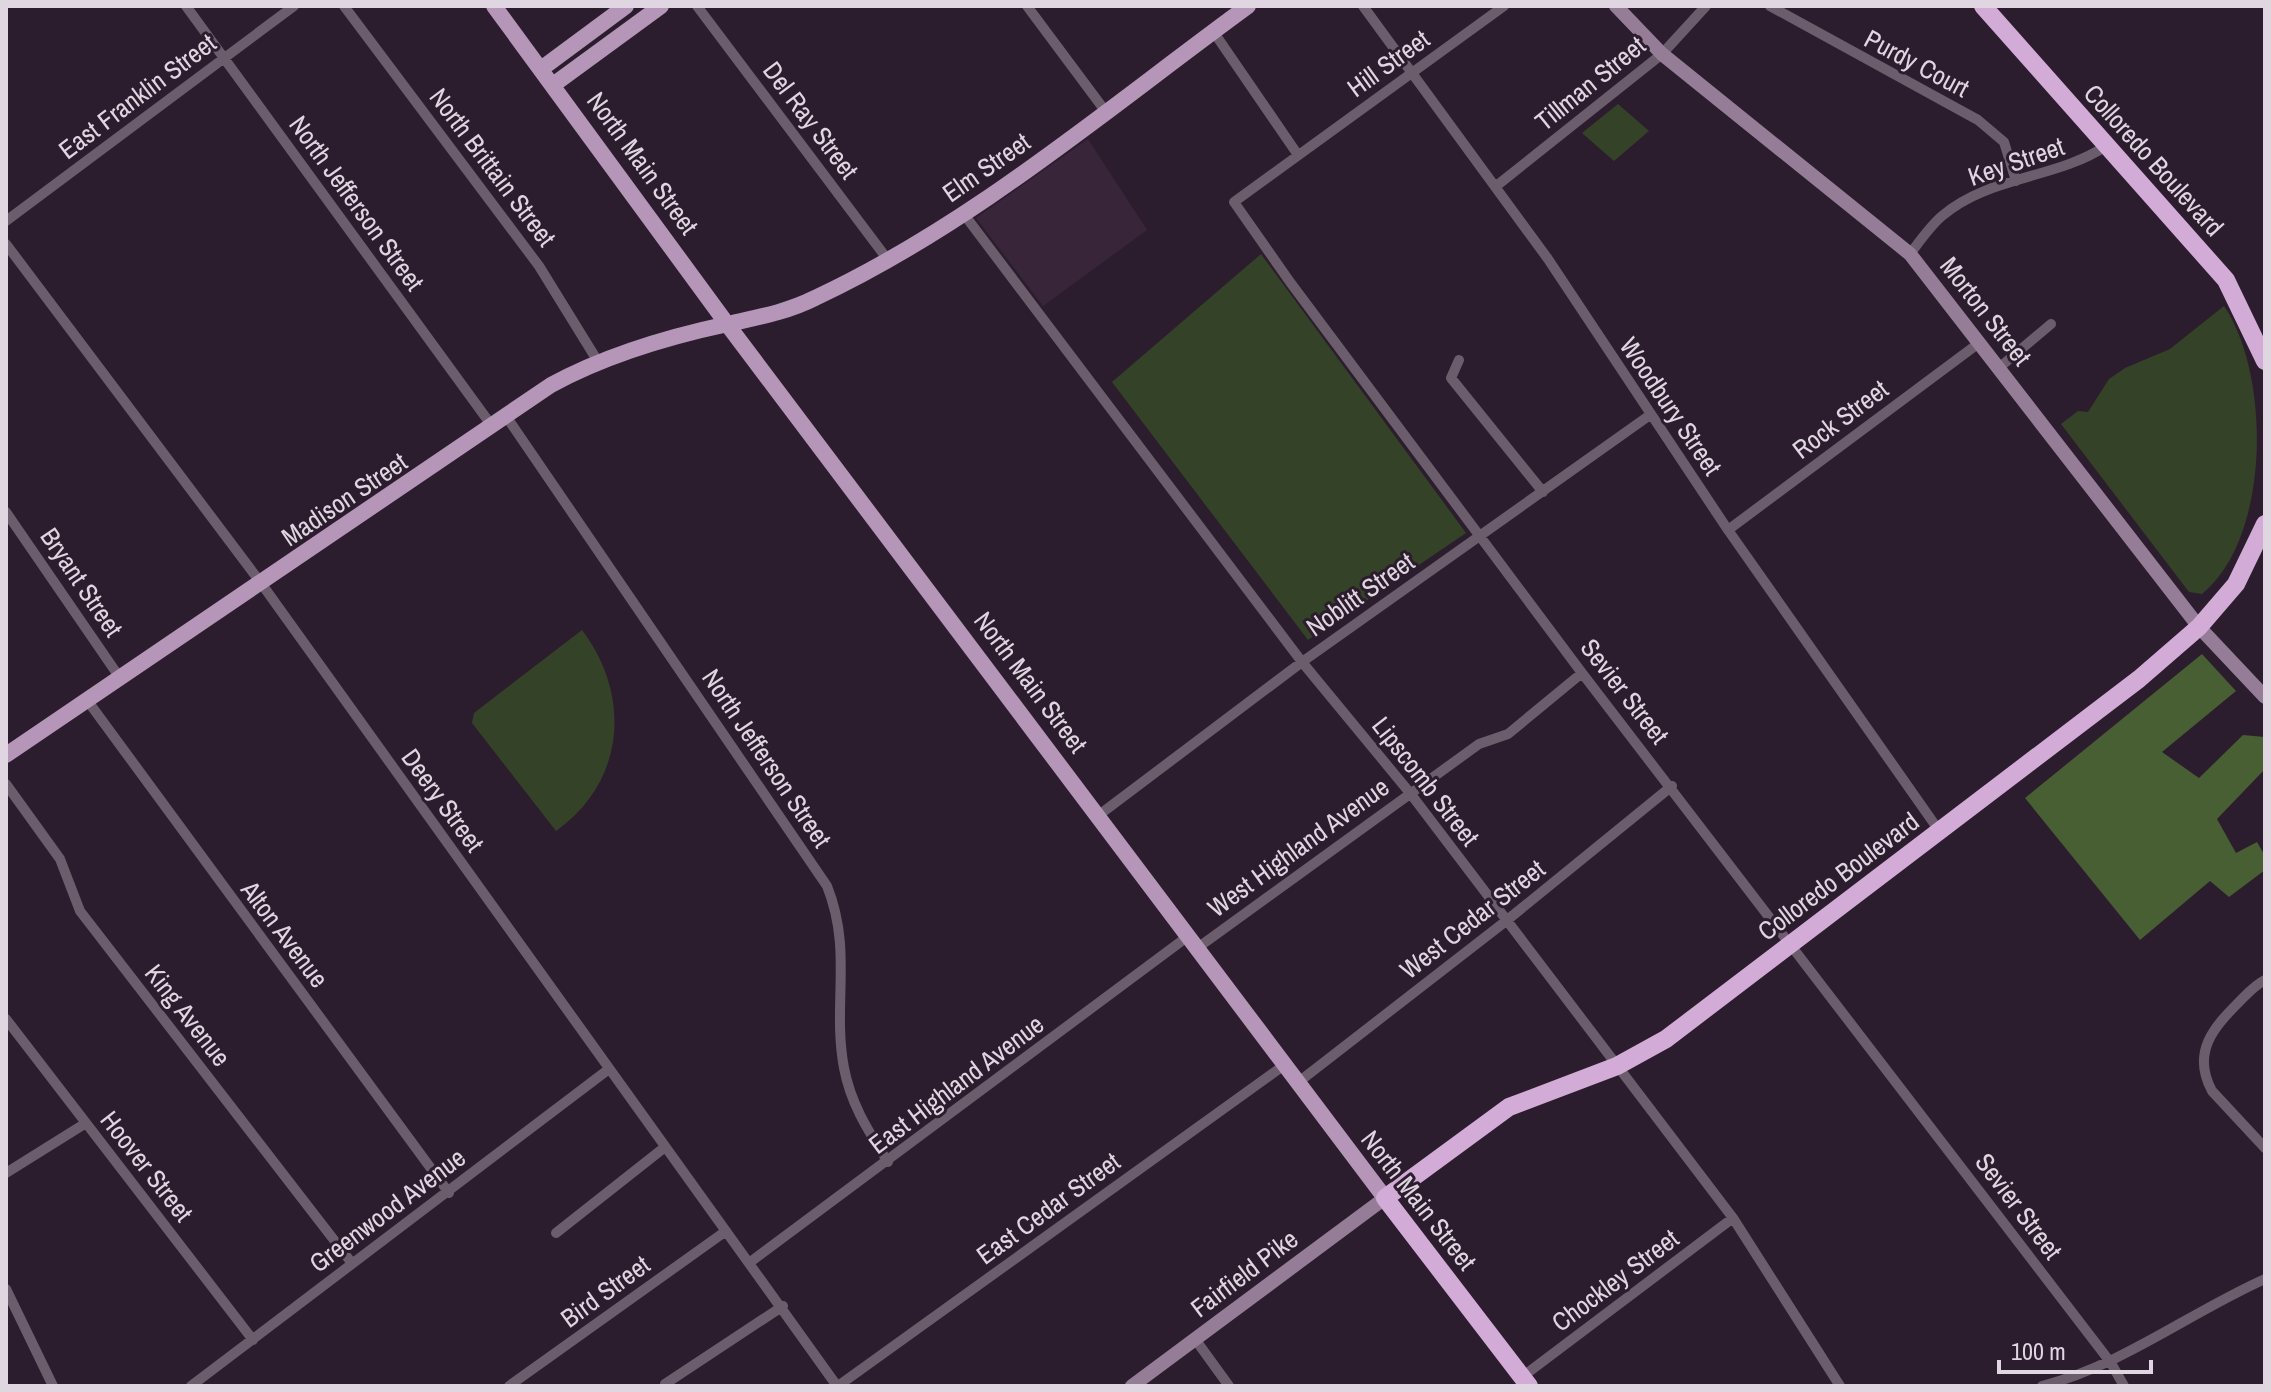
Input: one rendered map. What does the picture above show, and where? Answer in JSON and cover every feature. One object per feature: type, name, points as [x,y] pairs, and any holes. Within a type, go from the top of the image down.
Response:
[{"type":"highway","name":"Colloredo Boulevard","points":[[1983,6],[2226,280],[2265,361]]},
{"type":"highway","name":"Colloredo Boulevard","points":[[1385,1198],[1509,1107],[1617,1066],[1666,1039],[1940,832],[2139,679],[2199,627],[2236,584],[2265,524]]},
{"type":"highway","name":"North Main Street","points":[[1385,1198],[1526,1382]]},
{"type":"main road","name":"North Main Street","points":[[494,6],[727,324],[1099,815],[1296,1084],[1385,1198]]},
{"type":"main road","points":[[541,69],[626,6]]},
{"type":"main road","points":[[553,85],[661,6]]},
{"type":"main road","name":"Elm Street","points":[[727,324],[775,315],[888,260],[963,213],[1248,6]]},
{"type":"main road","name":"Madison Street","points":[[6,755],[551,385],[597,360],[727,324]]},
{"type":"street","name":"North Jefferson Street","points":[[186,6],[499,421],[827,886],[839,917],[843,1066],[855,1110],[888,1162]]},
{"type":"street","name":"East Franklin Street","points":[[6,221],[294,6]]},
{"type":"street","name":"North Brittain Street","points":[[344,6],[539,266],[597,360]]},
{"type":"street","name":"Del Ray Street","points":[[697,6],[888,260]]},
{"type":"street","points":[[1027,6],[1106,112]]},
{"type":"street","name":"Woodbury Street","points":[[1363,6],[1548,259],[1728,530],[1940,832]]},
{"type":"street","name":"Hill Street","points":[[1298,155],[1504,6]]},
{"type":"street","name":"Morton Street","points":[[1616,6],[1662,54],[1910,254],[2199,627],[2265,697]]},
{"type":"street","name":"Tillman Street","points":[[1495,187],[1662,54],[1706,6]]},
{"type":"street","name":"Purdy Court","points":[[1770,6],[1978,120],[2004,142],[2016,181]]},
{"type":"street","points":[[1213,31],[1298,155]]},
{"type":"street","name":"Key Street","points":[[1910,254],[1941,216],[1969,198],[2084,161],[2106,146]]},
{"type":"street","name":"Sevier Street","points":[[1298,155],[1234,202],[1290,282],[1582,673],[1672,786],[2111,1363],[2124,1386]]},
{"type":"street","name":"Lipscomb Street","points":[[963,213],[1302,662],[1410,793],[1733,1218],[1840,1386]]},
{"type":"street","name":"Deery Street","points":[[6,244],[261,583],[838,1386]]},
{"type":"street","points":[[2000,367],[2051,324]]},
{"type":"street","name":"Rock Street","points":[[1728,530],[1979,343]]},
{"type":"street","points":[[1459,360],[1451,378],[1543,492]]},
{"type":"street","name":"Noblitt Street","points":[[1099,815],[1302,662],[1650,415]]},
{"type":"street","name":"Bryant Street","points":[[8,520],[120,678]]},
{"type":"street","name":"West Highland Avenue","points":[[1191,943],[1479,744],[1508,734],[1582,673]]},
{"type":"street","name":"Alton Avenue","points":[[87,700],[449,1193]]},
{"type":"street","name":"King Avenue","points":[[6,784],[60,859],[80,911],[351,1262]]},
{"type":"street","name":"West Cedar Street","points":[[1296,1084],[1506,921],[1672,786]]},
{"type":"street","name":"East Highland Avenue","points":[[749,1263],[1191,943]]},
{"type":"street","points":[[2265,980],[2213,1028],[2205,1047],[2207,1083],[2265,1148]]},
{"type":"street","name":"Hoover Street","points":[[6,1019],[253,1340]]},
{"type":"street","name":"East Cedar Street","points":[[838,1386],[1283,1066]]},
{"type":"street","name":"Greenwood Avenue","points":[[191,1386],[609,1069]]},
{"type":"street","points":[[6,1173],[86,1123]]},
{"type":"street","points":[[556,1233],[665,1147]]},
{"type":"street","name":"Fairfield Pike","points":[[1132,1386],[1385,1198]]},
{"type":"street","name":"Chockley Street","points":[[1526,1382],[1733,1218]]},
{"type":"street","name":"Bird Street","points":[[509,1386],[726,1231]]},
{"type":"street","points":[[2042,1386],[2111,1363],[2223,1298],[2265,1279]]},
{"type":"street","points":[[6,1289],[53,1386]]},
{"type":"street","points":[[665,1384],[783,1306]]},
{"type":"street","points":[[1195,1339],[1229,1386]]},
{"type":"shaded area","points":[[1088,139],[1147,230],[1043,306],[976,218]]},
{"type":"green space","points":[[1618,104],[1649,131],[1614,161],[1582,133]]},
{"type":"green space","points":[[1261,254],[1466,533],[1308,640],[1112,382]]},
{"type":"green space","points":[[2224,306],[2239,336],[2250,372],[2256,413],[2256,455],[2252,496],[2241,535],[2225,568],[2202,594],[2189,592],[2061,424],[2078,411],[2088,412],[2109,379],[2125,368],[2170,349]]},
{"type":"green space","points":[[582,630],[609,682],[614,710],[614,737],[608,763],[596,788],[579,811],[556,831],[472,723],[474,713]]},
{"type":"green space","points":[[2202,654],[2236,691],[2162,752],[2199,778],[2243,735],[2265,737],[2265,769],[2217,819],[2236,853],[2257,842],[2265,856],[2265,870],[2229,897],[2210,881],[2140,940],[2025,798]]}]
